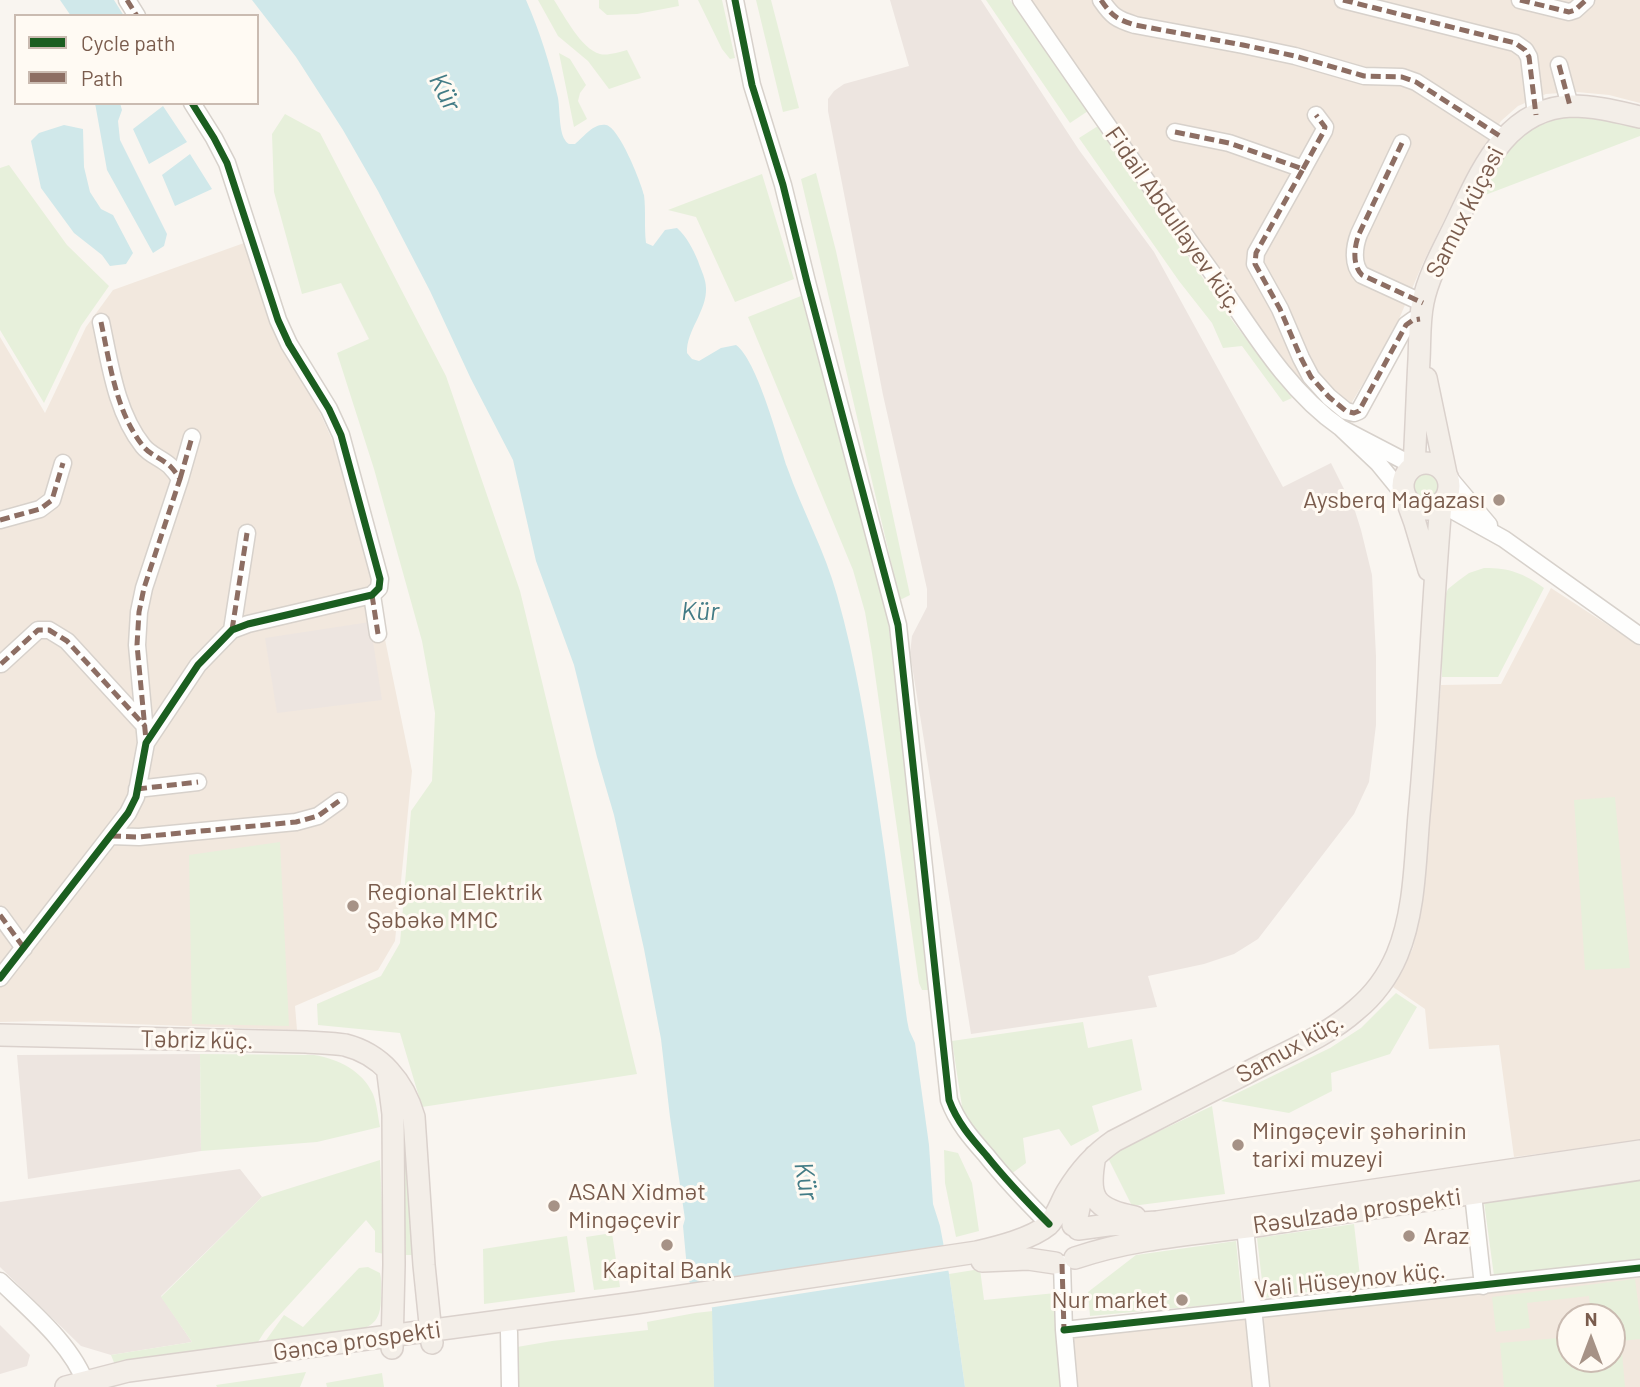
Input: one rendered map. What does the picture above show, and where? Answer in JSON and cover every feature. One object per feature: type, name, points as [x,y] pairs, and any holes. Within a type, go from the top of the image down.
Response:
[{"type":"main road","name":"Samux küçəsi","points":[[1420,348],[1422,311],[1429,280],[1472,190],[1503,138],[1536,115],[1570,106],[1591,107],[1640,117]]},
{"type":"main road","points":[[1414,466],[1420,348]]},
{"type":"main road","points":[[1405,496],[1409,502],[1421,509],[1435,508],[1448,493],[1449,486],[1420,348]]},
{"type":"main road","points":[[1434,586],[1403,483],[1409,471],[1420,464],[1435,465],[1446,474]]},
{"type":"main road","name":"Samux küç.","points":[[1049,1224],[1069,1189],[1095,1156],[1114,1141],[1321,1035],[1356,1010],[1376,990],[1397,955],[1410,909],[1414,876],[1441,504]]},
{"type":"main road","name":"Təbriz küç.","points":[[0,1035],[342,1045],[367,1053],[387,1068]]},
{"type":"main road","points":[[387,1068],[407,1096],[414,1117],[431,1337]]},
{"type":"main road","points":[[387,1068],[393,1114],[392,1342]]},
{"type":"main road","name":"Rəsulzadə prospekti","points":[[1075,1227],[1157,1222],[1640,1152]]},
{"type":"main road","points":[[1075,1227],[1086,1175],[1095,1156]]},
{"type":"main road","points":[[1095,1156],[1092,1184],[1096,1200],[1101,1206],[1116,1213],[1157,1222]]},
{"type":"main road","name":"Rəsulzadə prospekti","points":[[1064,1261],[1124,1244],[1640,1170]]},
{"type":"main road","points":[[649,1307],[978,1257],[1064,1261],[1082,1247],[1081,1234],[1075,1227],[1061,1221],[978,1257]]},
{"type":"main road","points":[[1049,1224],[1039,1242],[1044,1255],[1064,1261]]},
{"type":"main road","name":"Gəncə prospekti","points":[[79,1385],[128,1371],[392,1342],[649,1307]]},
{"type":"main road","name":"Gəncə prospekti","points":[[431,1337],[509,1332],[649,1307]]},
{"type":"main road","name":"Gəncə prospekti","points":[[111,1387],[392,1342]]},
{"type":"street","points":[[735,0],[752,85],[783,185],[898,625],[949,1100],[955,1115],[970,1136],[1001,1174],[1049,1224]]},
{"type":"street","name":"Fidail Abdullayev küç.","points":[[1021,0],[1114,137],[1283,373],[1317,409],[1341,428]]},
{"type":"street","points":[[1101,0],[1118,20],[1135,25],[1295,56],[1364,76],[1402,77],[1416,82],[1503,138]]},
{"type":"street","points":[[1343,0],[1515,43],[1525,50],[1529,57],[1536,115]]},
{"type":"street","points":[[1520,0],[1569,12],[1586,0]]},
{"type":"street","points":[[1559,65],[1570,106]]},
{"type":"street","points":[[146,743],[198,665],[232,630],[372,595],[379,588],[380,579],[341,435],[278,320],[227,163],[193,105]]},
{"type":"street","points":[[1316,115],[1325,127],[1324,131],[1256,253],[1255,264],[1280,309],[1311,377],[1329,397],[1346,411],[1354,413],[1359,411],[1406,325],[1422,311],[1362,275],[1357,270],[1356,262],[1355,245],[1359,234],[1402,143]]},
{"type":"street","points":[[1175,132],[1229,143],[1303,169]]},
{"type":"street","points":[[101,322],[124,412],[143,446],[169,465],[180,479]]},
{"type":"street","points":[[1341,428],[1414,466]]},
{"type":"street","points":[[1341,428],[1378,463],[1405,496]]},
{"type":"street","points":[[0,978],[111,836],[128,813],[135,797],[146,743],[137,645],[139,612],[144,588],[192,437]]},
{"type":"street","points":[[0,520],[40,509],[52,500],[63,463]]},
{"type":"street","points":[[1446,474],[1469,503],[1504,539]]},
{"type":"street","points":[[1441,504],[1504,539],[1640,636]]},
{"type":"street","points":[[232,630],[247,533]]},
{"type":"street","points":[[372,595],[378,634]]},
{"type":"street","points":[[1,664],[38,631],[49,630],[67,641],[145,726]]},
{"type":"street","points":[[137,789],[198,782]]},
{"type":"street","points":[[111,836],[139,837],[296,822],[318,816],[339,802]]},
{"type":"street","points":[[0,915],[23,948]]},
{"type":"street","points":[[1473,1194],[1483,1286]]},
{"type":"street","points":[[1245,1227],[1261,1387]]},
{"type":"street","points":[[1064,1261],[1069,1387]]},
{"type":"street","name":"Vəli Hüseynov küç.","points":[[1065,1330],[1640,1268]]},
{"type":"street","points":[[0,1281],[77,1362],[79,1385]]},
{"type":"street","points":[[509,1332],[510,1387]]},
{"type":"shaded area","points":[[890,0],[981,0],[1079,150],[1154,252],[1283,487],[1331,463],[1355,511],[1361,530],[1372,575],[1376,656],[1376,725],[1369,782],[1354,814],[1258,939],[1234,954],[1204,964],[1148,976],[1157,1007],[971,1034],[910,653],[912,636],[927,607],[927,589],[883,395],[828,111],[828,99],[844,84],[909,66]]},
{"type":"shaded area","points":[[1031,0],[1640,0],[1640,103],[1609,95],[1577,92],[1546,94],[1518,106],[1501,121],[1460,188],[1423,263],[1393,333],[1342,419],[1301,382],[1279,354]]},
{"type":"shaded area","points":[[244,243],[270,319],[287,357],[315,402],[336,448],[373,581],[412,771],[395,941],[378,970],[295,1006],[297,1030],[47,1021],[0,1022],[0,337],[45,413],[86,327],[113,290]]},
{"type":"shaded area","points":[[1551,588],[1640,646],[1640,1141],[1514,1157],[1499,1045],[1429,1049],[1425,1009],[1393,987],[1413,948],[1420,914],[1441,685],[1501,684]]},
{"type":"shaded area","points":[[370,622],[382,700],[277,713],[265,638]]},
{"type":"shaded area","points":[[200,1054],[201,1151],[28,1179],[17,1055]]},
{"type":"shaded area","points":[[240,1169],[262,1197],[161,1296],[192,1342],[111,1355],[81,1346],[0,1267],[0,1202]]},
{"type":"shaded area","points":[[1640,1275],[1640,1387],[1270,1387],[1263,1317]]},
{"type":"shaded area","points":[[1246,1318],[1254,1387],[1077,1387],[1073,1337]]},
{"type":"shaded area","points":[[0,1325],[30,1355],[27,1366],[0,1374]]},
{"type":"green space","points":[[538,0],[554,0],[574,31],[593,51],[606,54],[627,50],[641,78],[609,89],[588,61],[558,36]]},
{"type":"green space","points":[[599,0],[678,0],[679,6],[637,14],[607,15],[599,8]]},
{"type":"green space","points":[[698,0],[722,0],[735,58],[730,59],[722,49]]},
{"type":"green space","points":[[756,0],[771,0],[799,108],[783,112]]},
{"type":"green space","points":[[986,0],[1010,0],[1088,111],[1070,123]]},
{"type":"green space","points":[[559,53],[570,59],[586,85],[578,101],[587,119],[574,127]]},
{"type":"green space","points":[[285,114],[320,133],[446,376],[520,591],[637,1074],[422,1107],[400,1033],[318,1025],[317,1004],[381,976],[400,943],[411,811],[432,781],[435,713],[422,641],[374,469],[337,353],[369,339],[341,283],[302,294],[274,192],[272,134]]},
{"type":"green space","points":[[1567,116],[1640,128],[1640,136],[1480,197],[1509,151],[1522,136],[1548,122]]},
{"type":"green space","points":[[1098,126],[1234,323],[1292,398],[1283,402],[1242,346],[1223,348],[1212,323],[1179,281],[1079,138]]},
{"type":"green space","points":[[9,165],[67,245],[109,286],[81,326],[44,403],[0,330],[0,168]]},
{"type":"green space","points":[[816,173],[836,251],[910,595],[900,600],[801,179]]},
{"type":"green space","points":[[762,174],[794,279],[735,302],[696,217],[668,210]]},
{"type":"green space","points":[[801,296],[886,605],[930,990],[922,990],[919,983],[865,612],[853,570],[748,317]]},
{"type":"green space","points":[[1426,474],[1435,478],[1439,487],[1435,496],[1426,500],[1417,496],[1413,487],[1417,478]]},
{"type":"green space","points":[[1484,568],[1516,572],[1544,588],[1498,677],[1442,677],[1442,603],[1448,589],[1469,573]]},
{"type":"green space","points":[[1615,797],[1630,968],[1585,970],[1574,800]]},
{"type":"green space","points":[[280,842],[289,1026],[192,1024],[189,855]]},
{"type":"green space","points":[[1396,993],[1417,1007],[1390,1054],[1331,1073],[1332,1091],[1289,1113],[1221,1101],[1330,1048],[1361,1028]]},
{"type":"green space","points":[[1083,1022],[1088,1048],[1132,1039],[1142,1090],[1092,1106],[1099,1131],[1071,1146],[1059,1129],[1023,1138],[1026,1163],[1011,1174],[963,1113],[952,1041]]},
{"type":"green space","points":[[200,1054],[314,1055],[332,1059],[363,1078],[374,1098],[380,1127],[317,1142],[201,1151]]},
{"type":"green space","points":[[1212,1106],[1225,1194],[1132,1206],[1107,1156]]},
{"type":"green space","points":[[409,1150],[414,1255],[406,1255],[401,1151]]},
{"type":"green space","points":[[944,1150],[958,1153],[972,1183],[979,1231],[956,1237],[945,1183]]},
{"type":"green space","points":[[380,1160],[384,1254],[375,1252],[375,1231],[366,1220],[265,1331],[256,1345],[115,1365],[111,1355],[192,1342],[161,1297],[262,1197]]},
{"type":"green space","points":[[1640,1179],[1640,1260],[1494,1276],[1484,1202]]},
{"type":"green space","points":[[1354,1224],[1361,1285],[1264,1298],[1257,1238]]},
{"type":"green space","points":[[612,1233],[620,1287],[594,1290],[586,1237]]},
{"type":"green space","points":[[567,1236],[575,1292],[484,1304],[483,1249]]},
{"type":"green space","points":[[1236,1241],[1242,1302],[1090,1316],[1088,1292],[1136,1255]]},
{"type":"green space","points":[[368,1267],[380,1273],[381,1282],[379,1314],[369,1326],[357,1331],[264,1343],[284,1315],[303,1327],[359,1268]]},
{"type":"green space","points":[[980,1269],[984,1300],[1056,1293],[1062,1387],[965,1387],[949,1274]]},
{"type":"green space","points":[[1635,1279],[1640,1339],[1626,1340],[1626,1303],[1590,1303],[1589,1296],[1527,1303],[1530,1328],[1496,1332],[1492,1297]]},
{"type":"green space","points":[[713,1311],[714,1387],[518,1387],[517,1347],[648,1330],[647,1322]]},
{"type":"green space","points":[[1556,1338],[1556,1373],[1624,1373],[1625,1387],[1504,1387],[1500,1343]]},
{"type":"green space","points":[[306,1372],[300,1387],[216,1385]]},
{"type":"green space","points":[[382,1373],[384,1387],[327,1387],[326,1383]]},
{"type":"water","points":[[60,0],[114,0],[123,14],[70,14]]},
{"type":"water","name":"Kür","points":[[252,0],[526,0],[552,73],[565,140],[575,144],[597,126],[606,125],[611,128],[629,156],[642,188],[646,243],[653,246],[665,230],[677,228],[692,248],[706,288],[687,353],[692,359],[699,361],[721,348],[736,345],[752,367],[793,483],[832,579],[850,645],[873,773],[907,1020],[915,1043],[929,1145],[933,1204],[949,1274],[965,1387],[714,1387],[712,1308],[688,1279],[683,1226],[685,1219],[661,1039],[644,949],[614,815],[574,665],[536,561],[513,460],[378,191],[296,57]]},
{"type":"water","points":[[95,105],[121,105],[122,110],[118,121],[120,140],[167,234],[164,246],[153,253],[107,170]]},
{"type":"water","points":[[163,106],[187,142],[149,164],[133,129]]},
{"type":"water","points":[[64,125],[83,129],[84,167],[90,192],[101,209],[113,215],[133,253],[126,264],[110,266],[102,255],[74,233],[41,188],[31,141],[39,133]]},
{"type":"water","points":[[190,154],[212,189],[175,206],[162,175]]},
{"type":"pier","points":[[948,1249],[952,1270],[708,1308],[705,1302]]},
{"type":"marked path","points":[[127,0],[136,14]]},
{"type":"marked path","points":[[1101,0],[1115,16],[1135,25],[1295,56],[1364,76],[1402,77],[1416,82],[1503,138]]},
{"type":"marked path","points":[[1343,0],[1515,43],[1525,50],[1529,57],[1536,115]]},
{"type":"marked path","points":[[1520,0],[1569,12],[1586,0]]},
{"type":"marked path","points":[[1559,65],[1570,106]]},
{"type":"marked path","points":[[1303,169],[1325,127],[1316,115]]},
{"type":"marked path","points":[[1175,132],[1229,143],[1303,169],[1256,253],[1255,264],[1280,309],[1311,377],[1346,411],[1359,411],[1406,325],[1420,319]]},
{"type":"marked path","points":[[1402,143],[1359,234],[1355,261],[1362,275],[1423,303]]},
{"type":"marked path","points":[[101,322],[115,387],[126,418],[143,446],[170,466],[180,479],[144,588],[139,612],[137,645],[146,740]]},
{"type":"marked path","points":[[180,479],[192,437]]},
{"type":"marked path","points":[[0,520],[40,509],[52,500],[63,463]]},
{"type":"marked path","points":[[232,630],[247,533]]},
{"type":"marked path","points":[[372,595],[378,634]]},
{"type":"marked path","points":[[1,664],[38,630],[49,630],[67,641],[145,726]]},
{"type":"marked path","points":[[137,789],[198,782]]},
{"type":"marked path","points":[[111,836],[139,837],[296,822],[318,816],[339,801]]},
{"type":"marked path","points":[[0,915],[24,948]]},
{"type":"marked path","points":[[1062,1264],[1064,1330],[1068,1330]]},
{"type":"cycle path","points":[[735,0],[752,85],[783,185],[898,625],[949,1100],[970,1136],[1008,1182],[1049,1224]]},
{"type":"cycle path","points":[[0,978],[128,813],[136,797],[146,743],[198,665],[232,630],[372,595],[379,588],[380,579],[341,435],[278,320],[227,163],[193,105]]},
{"type":"cycle path","points":[[1064,1330],[1640,1268]]},
{"type":"place","name":"Aysberq Mağazası","points":[[1499,500]]},
{"type":"place","name":"Regional Elektrik Şəbəkə MMC","points":[[353,906]]},
{"type":"place","name":"Mingəçevir şəhərinin tarixi muzeyi","points":[[1238,1145]]},
{"type":"place","name":"ASAN Xidmət Mingəçevir","points":[[554,1206]]},
{"type":"place","name":"Araz","points":[[1409,1236]]},
{"type":"place","name":"Kapital Bank","points":[[667,1245]]},
{"type":"place","name":"Nur market","points":[[1182,1300]]}]
